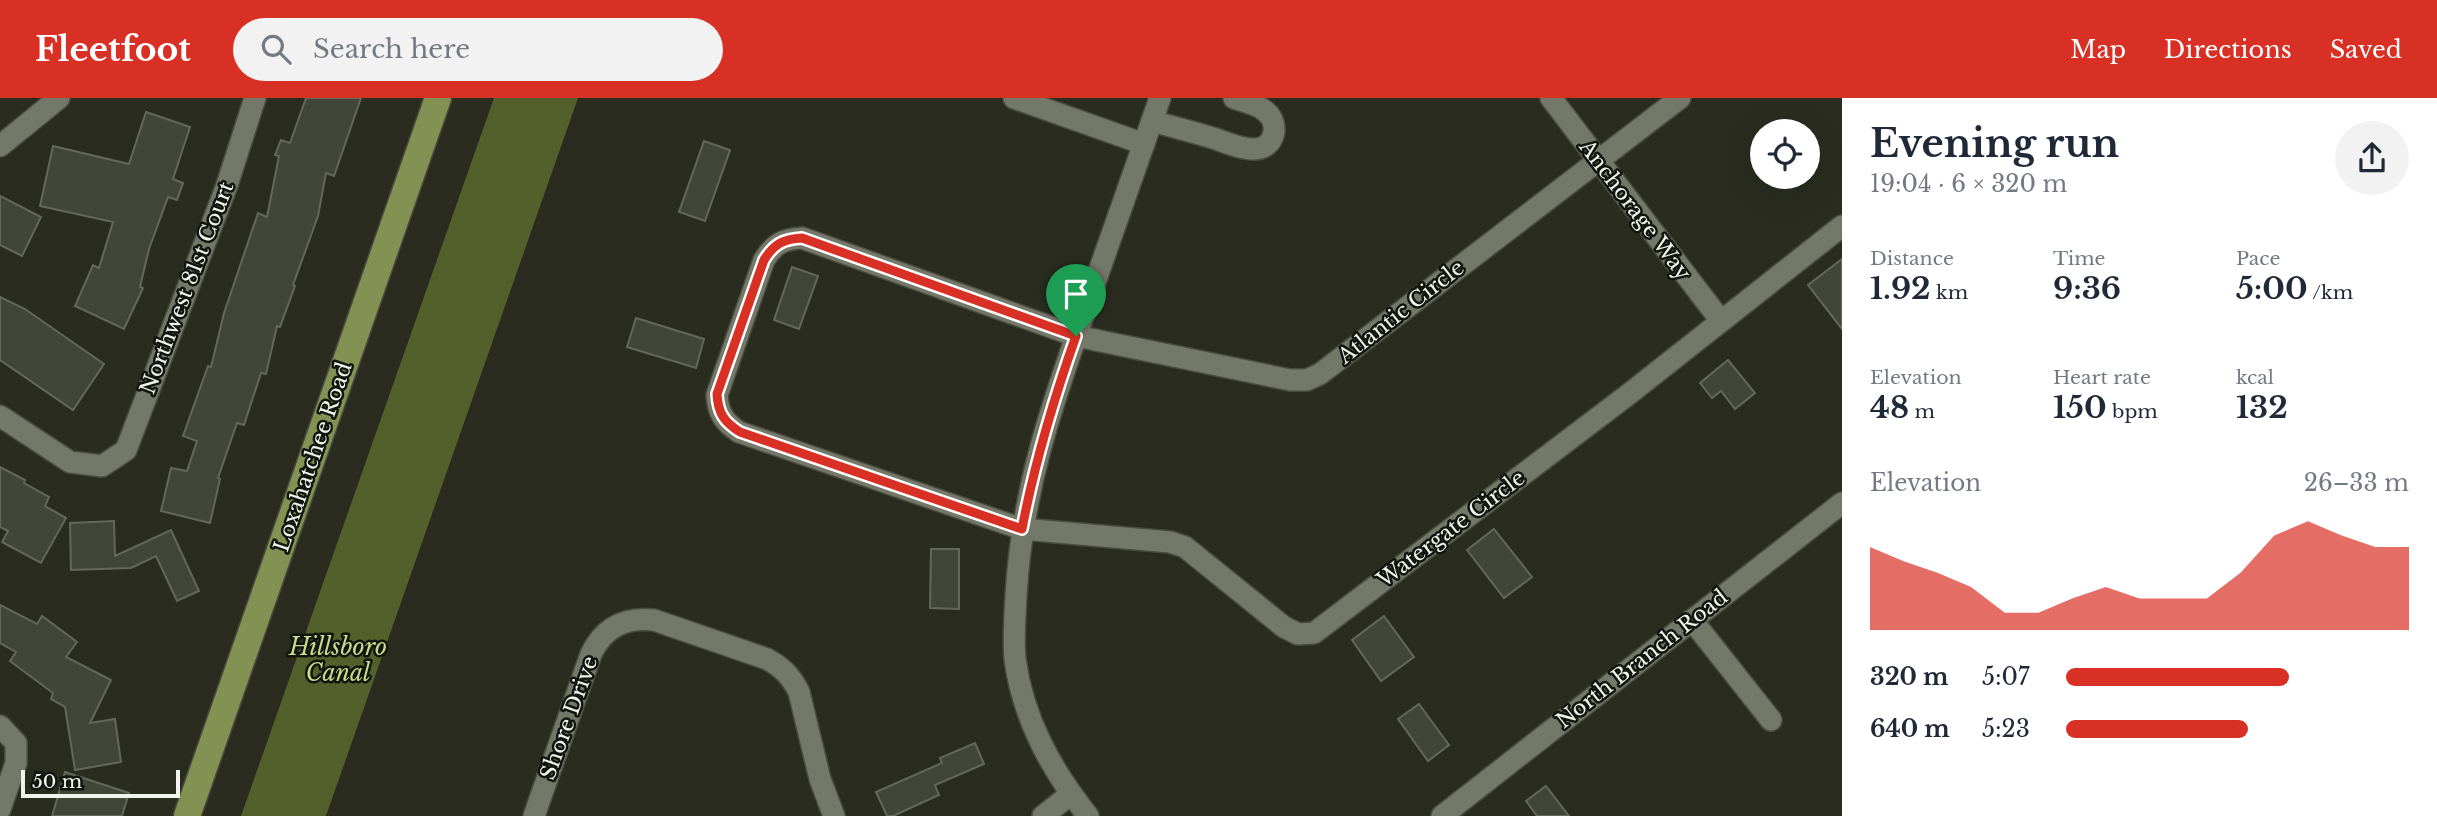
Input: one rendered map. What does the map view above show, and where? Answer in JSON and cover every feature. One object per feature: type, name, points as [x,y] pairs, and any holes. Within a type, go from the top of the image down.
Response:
[{"type":"main road","name":"Loxahatchee Road","points":[[187,816],[439,98]]},
{"type":"street","points":[[0,146],[59,98]]},
{"type":"street","name":"Northwest 81st Court","points":[[0,416],[71,462],[102,466],[126,450],[227,185],[255,98]]},
{"type":"street","points":[[1014,98],[1144,144]]},
{"type":"street","points":[[1088,816],[1050,764],[1034,731],[1023,696],[1014,642],[1022,529],[1034,468],[1050,410],[1160,98]]},
{"type":"street","points":[[1152,121],[1245,148],[1262,149],[1269,145],[1275,131],[1272,117],[1259,107],[1234,98]]},
{"type":"street","name":"Anchorage Way","points":[[1551,98],[1721,321]]},
{"type":"street","name":"Atlantic Circle","points":[[1022,529],[740,432],[726,423],[719,411],[717,394],[764,260],[772,247],[786,239],[802,238],[1076,336],[1290,380],[1307,380],[1320,374],[1680,98]]},
{"type":"street","name":"Watergate Circle","points":[[1022,529],[1170,542],[1185,547],[1284,627],[1298,634],[1314,633],[1842,226]]},
{"type":"street","name":"North Branch Road","points":[[1442,816],[1842,503]]},
{"type":"street","name":"Shore Drive","points":[[534,816],[590,654],[597,641],[614,626],[639,618],[654,620],[767,659],[780,666],[793,679],[799,692],[820,779],[834,816]]},
{"type":"street","points":[[1692,620],[1771,720]]},
{"type":"street","points":[[0,726],[16,743],[16,763],[0,809]]},
{"type":"street","points":[[1043,816],[1071,794]]},
{"type":"water","name":"Hillsboro Canal","points":[[494,98],[578,98],[326,816],[241,816]]},
{"type":"building","points":[[306,98],[361,98],[334,176],[326,173],[318,216],[280,327],[277,326],[266,374],[261,373],[244,425],[237,423],[218,478],[220,479],[210,523],[161,511],[171,468],[187,471],[197,441],[183,436],[208,366],[211,367],[224,313],[258,213],[267,217],[279,156],[275,155],[281,140],[290,143]]},
{"type":"building","points":[[146,112],[190,127],[173,179],[183,183],[177,200],[168,197],[149,249],[140,287],[143,288],[124,329],[75,306],[93,265],[99,268],[113,222],[40,206],[53,146],[129,164]]},
{"type":"building","points":[[704,141],[730,150],[705,221],[679,212]]},
{"type":"building","points":[[0,196],[41,217],[22,256],[0,245]]},
{"type":"building","points":[[1842,259],[1842,329],[1808,285]]},
{"type":"building","points":[[792,267],[818,276],[799,329],[774,320]]},
{"type":"building","points":[[0,297],[25,309],[104,364],[73,410],[0,360]]},
{"type":"building","points":[[636,318],[704,339],[696,368],[627,347]]},
{"type":"building","points":[[1728,360],[1755,393],[1735,409],[1721,391],[1712,398],[1700,383]]},
{"type":"building","points":[[0,467],[49,497],[45,506],[66,518],[41,563],[2,542],[8,531],[0,527]]},
{"type":"building","points":[[114,521],[115,556],[171,530],[199,591],[177,601],[156,556],[131,568],[71,570],[70,523]]},
{"type":"building","points":[[1494,529],[1532,577],[1504,598],[1467,550]]},
{"type":"building","points":[[931,549],[959,549],[959,609],[930,608]]},
{"type":"building","points":[[0,605],[37,624],[42,616],[77,642],[66,657],[111,680],[90,723],[115,719],[121,762],[75,770],[65,707],[51,699],[53,693],[10,661],[16,652],[0,643]]},
{"type":"building","points":[[1384,616],[1414,657],[1381,681],[1352,640]]},
{"type":"building","points":[[1419,704],[1449,745],[1428,761],[1398,719]]},
{"type":"building","points":[[975,743],[984,764],[935,785],[939,795],[893,816],[887,816],[876,792],[942,763],[940,758]]},
{"type":"building","points":[[65,772],[129,793],[122,816],[52,816]]},
{"type":"building","points":[[1546,786],[1569,816],[1537,816],[1526,801]]},
{"type":"route","points":[[802,238],[1076,336],[1050,410],[1034,468],[1022,529],[740,432],[726,423],[719,411],[717,394],[764,260],[772,247],[786,239],[802,238]]}]
